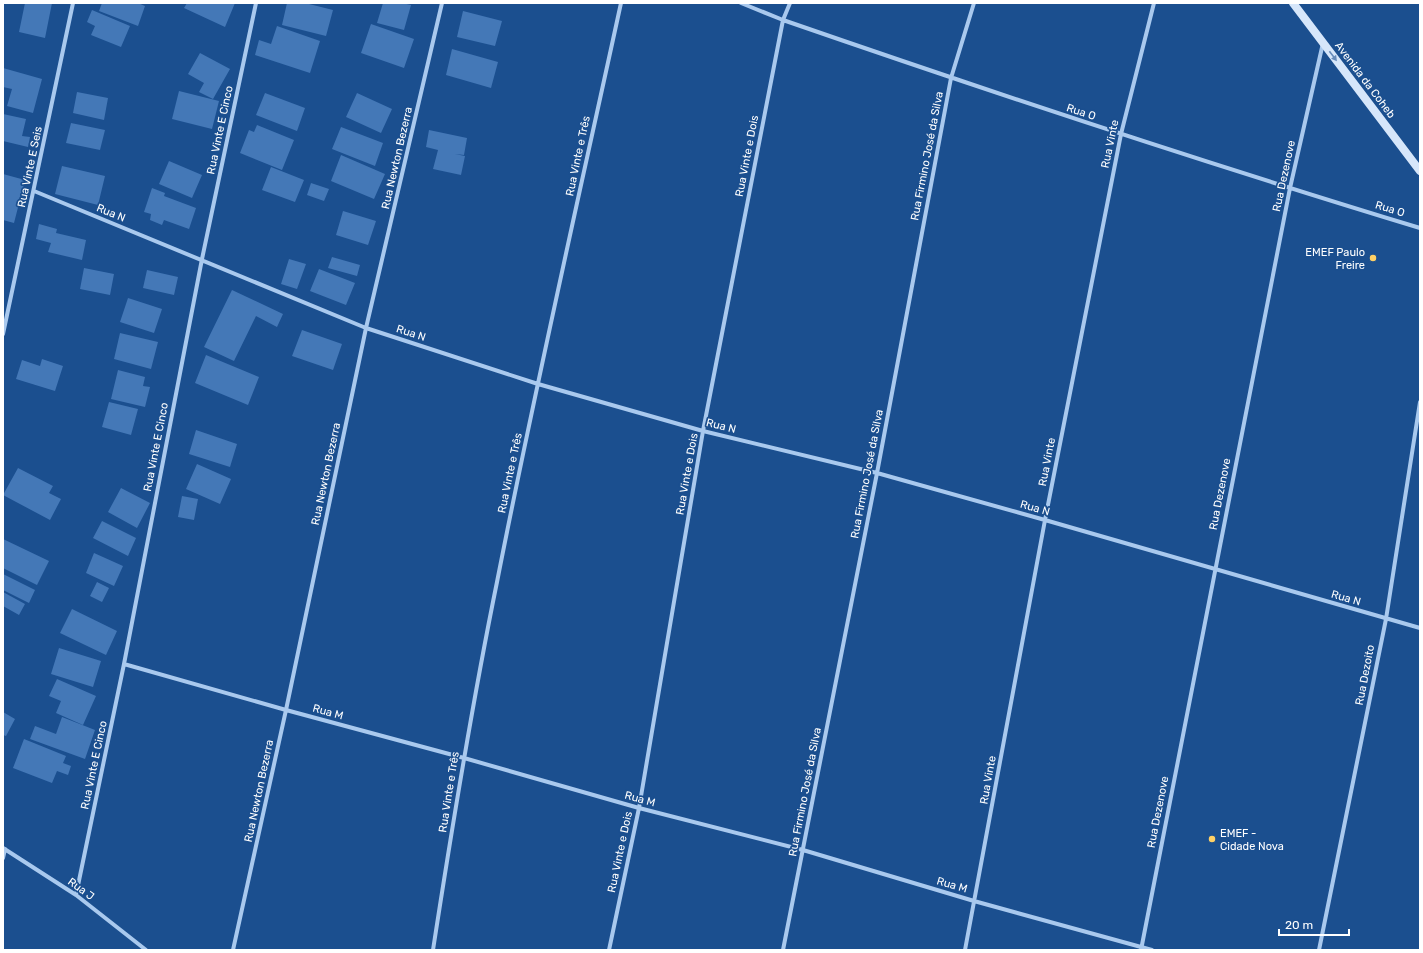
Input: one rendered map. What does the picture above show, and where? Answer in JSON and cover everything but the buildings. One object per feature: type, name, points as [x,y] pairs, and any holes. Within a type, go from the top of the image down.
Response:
[{"type":"main road","name":"Avenida da Coheb","points":[[1293,3],[1420,170]]},
{"type":"street","name":"Rua Vinte E Seis","points":[[3,334],[73,3]]},
{"type":"street","name":"Rua Vinte E Cinco","points":[[76,896],[124,664],[202,259],[256,3]]},
{"type":"street","name":"Rua Newton Bezerra","points":[[233,950],[286,710],[366,328],[442,3]]},
{"type":"street","name":"Rua Vinte e Três","points":[[433,950],[464,758],[496,582],[621,3]]},
{"type":"street","name":"Rua O","points":[[740,3],[783,20],[951,78],[1121,134],[1420,228]]},
{"type":"street","name":"Rua Vinte e Dois","points":[[609,950],[639,808],[703,431],[783,20],[790,3]]},
{"type":"street","name":"Rua Firmino José da Silva","points":[[783,950],[877,473],[951,78],[974,3]]},
{"type":"street","name":"Rua Vinte","points":[[965,950],[1045,520],[1121,134],[1154,3]]},
{"type":"street","name":"Rua Dezenove","points":[[1141,949],[1290,188],[1323,43]]},
{"type":"street","name":"Rua N","points":[[34,191],[202,259],[366,328],[538,384],[703,431],[877,473],[1420,628]]},
{"type":"street","name":"Rua Dezoito","points":[[1320,950],[1386,619],[1420,402]]},
{"type":"street","name":"Rua M","points":[[124,664],[639,808],[803,850],[1141,949],[1152,950]]},
{"type":"street","name":"Rua J","points":[[4,849],[76,896],[146,950]]},
{"type":"street","points":[[3,858],[4,849]]},
{"type":"place","name":"EMEF Paulo Freire","points":[[1373,258]]},
{"type":"place","name":"EMEF - Cidade Nova","points":[[1212,839]]}]
